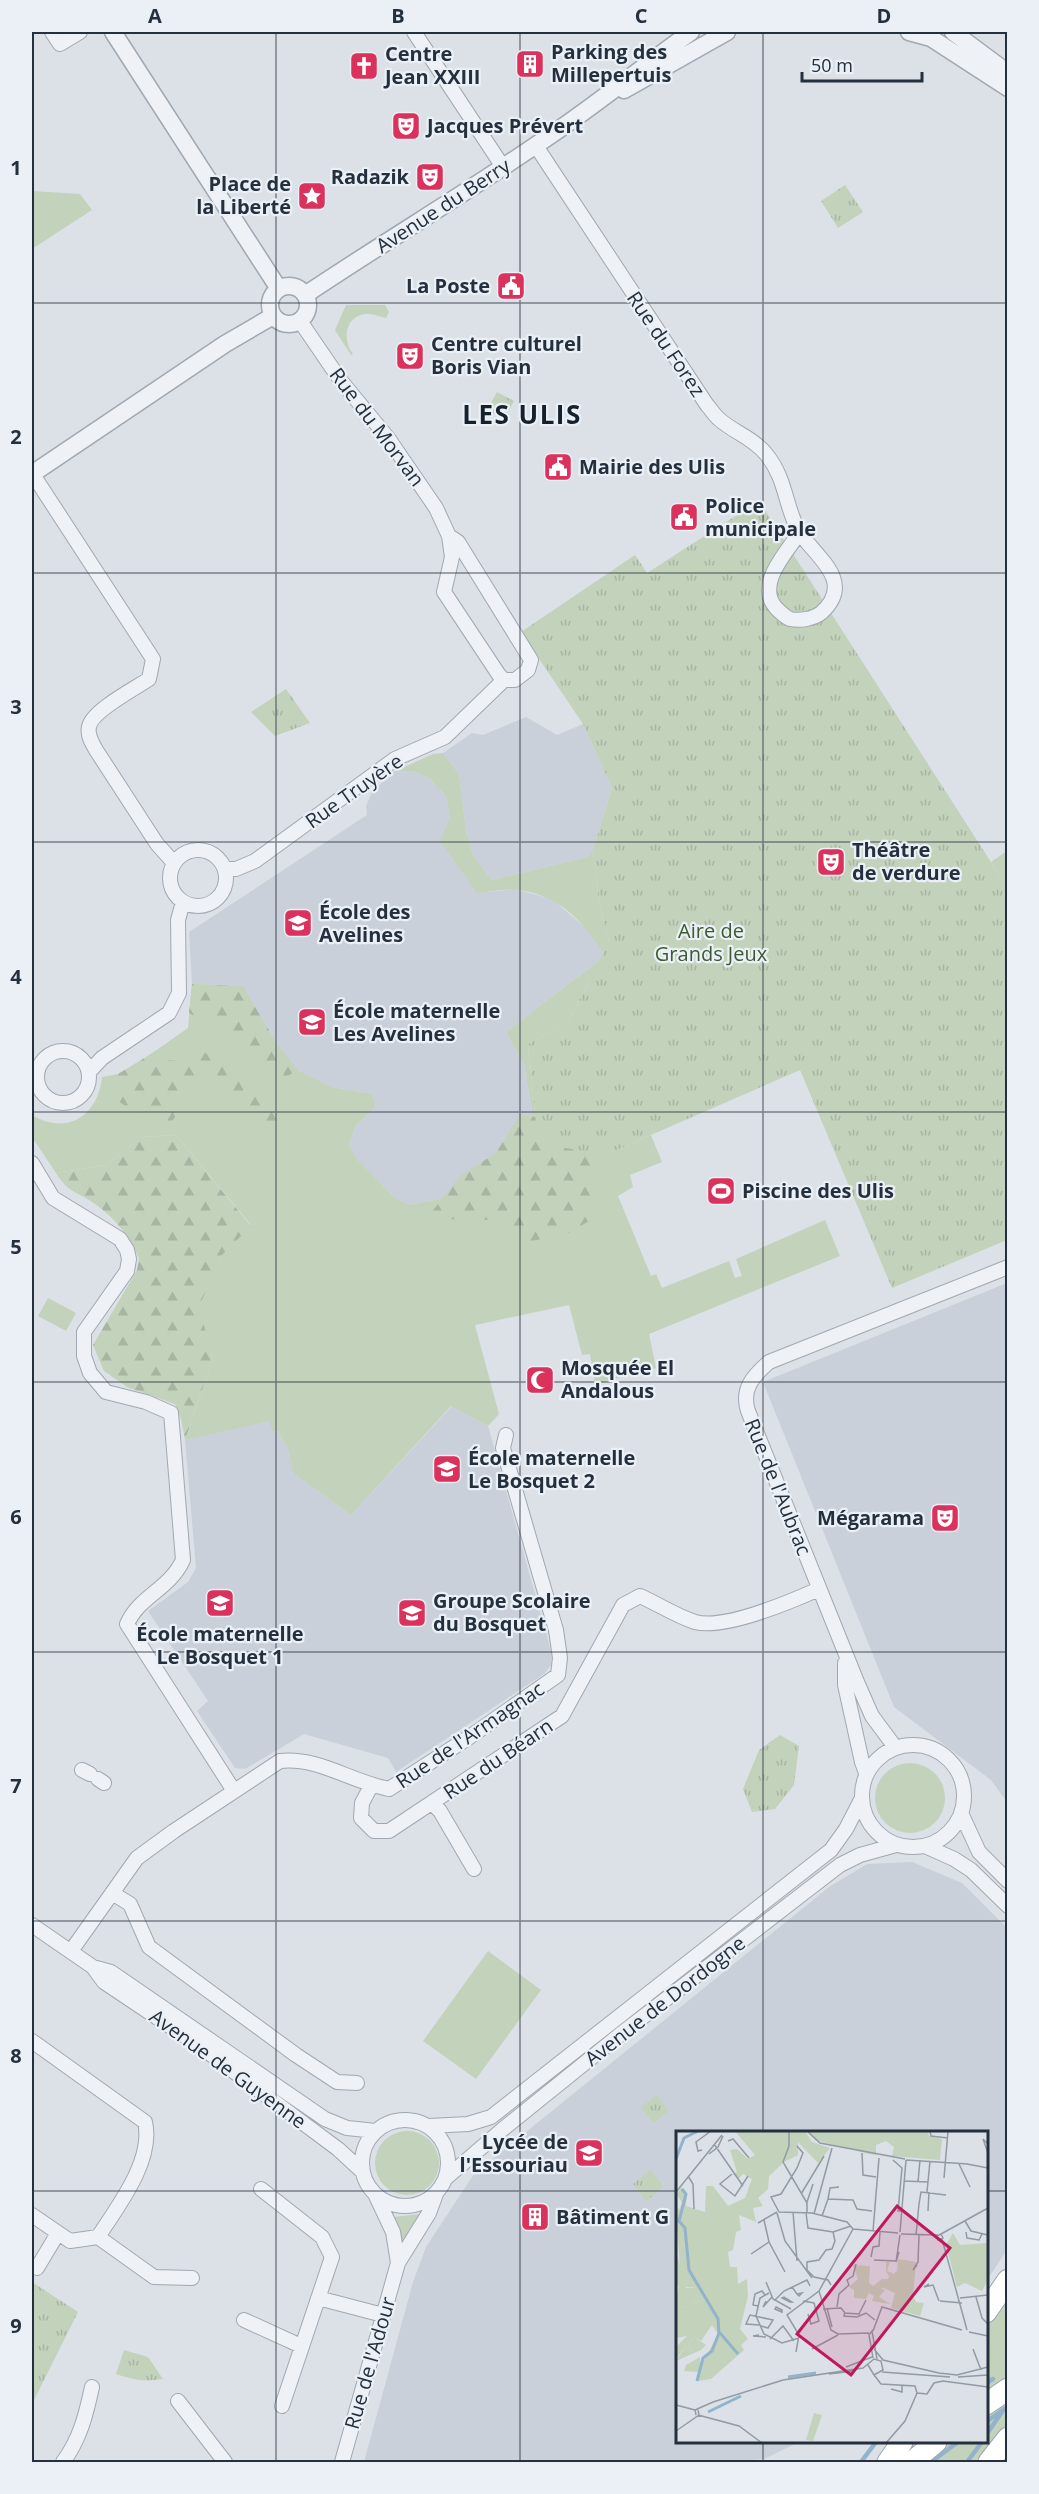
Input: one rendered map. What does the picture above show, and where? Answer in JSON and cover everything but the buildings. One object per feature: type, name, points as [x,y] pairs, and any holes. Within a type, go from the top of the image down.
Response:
[{"type":"main road","points":[[988,2310],[1008,2280]]},
{"type":"main road","points":[[988,2403],[1008,2389]]},
{"type":"main road","points":[[989,2463],[1008,2438]]},
{"type":"main road","points":[[888,2463],[901,2443]]},
{"type":"main road","points":[[912,2463],[935,2443]]},
{"type":"street","points":[[52,32],[60,44],[80,32]]},
{"type":"street","points":[[414,32],[502,167]]},
{"type":"street","name":"Avenue du Berry","points":[[305,295],[536,146],[609,95],[621,82],[691,32]]},
{"type":"street","name":"Avenue du Berry","points":[[609,95],[628,89],[727,32]]},
{"type":"street","points":[[909,32],[931,38],[1008,88]]},
{"type":"street","points":[[953,32],[1008,73]]},
{"type":"street","points":[[117,33],[279,289]]},
{"type":"street","name":"Rue du Forez","points":[[536,146],[707,405],[719,420],[751,438],[767,454],[781,477],[800,532],[827,563],[834,578],[834,589],[826,608],[817,616],[791,619],[775,607],[768,590],[770,577],[800,532]]},
{"type":"street","points":[[294,286],[305,295],[308,308],[300,321],[294,324],[283,323],[273,316],[271,298],[279,289],[294,286]]},
{"type":"street","points":[[174,862],[157,844],[96,750],[90,737],[89,726],[93,717],[149,679],[153,659],[32,474],[225,344],[273,316]]},
{"type":"street","name":"Rue du Morvan","points":[[300,321],[341,381],[388,438],[430,499],[449,536],[452,557],[444,592],[504,680],[515,680],[522,677],[528,670],[531,660],[458,542],[449,536]]},
{"type":"street","name":"Rue Truyère","points":[[225,869],[236,868],[255,861],[388,764],[445,737],[504,680]]},
{"type":"street","points":[[206,851],[214,855],[225,869],[226,884],[219,898],[201,906],[183,902],[176,896],[170,880],[174,862],[188,852],[206,851]]},
{"type":"street","points":[[89,1072],[102,1058],[169,1013],[176,1003],[178,920],[183,902]]},
{"type":"street","points":[[54,1052],[72,1052],[80,1057],[89,1072],[89,1080],[82,1095],[68,1103],[52,1101],[35,1092],[40,1064],[54,1052]]},
{"type":"street","points":[[32,1163],[53,1198],[120,1239],[127,1250],[129,1259],[127,1271],[84,1332],[84,1356],[90,1373],[106,1392],[146,1402],[171,1413],[183,1560],[176,1575],[133,1610],[127,1624],[234,1791]]},
{"type":"street","name":"Rue de l'Aubrac","points":[[895,1747],[872,1716],[845,1654],[745,1400],[752,1377],[769,1362],[1008,1267]]},
{"type":"street","name":"Rue de l'Armagnac","points":[[71,1952],[137,1858],[280,1761],[295,1760],[324,1766],[371,1786],[388,1789],[471,1736],[558,1675],[560,1658],[556,1630],[503,1448],[506,1436]]},
{"type":"street","name":"Rue du Béarn","points":[[371,1786],[362,1803],[361,1818],[374,1831],[390,1831],[562,1716],[623,1605],[640,1596],[696,1622],[718,1623],[789,1603],[819,1589]]},
{"type":"street","name":"Rue de l'Aubrac","points":[[845,1654],[845,1684],[866,1773]]},
{"type":"street","points":[[910,1744],[929,1747],[941,1752],[952,1762],[960,1775],[964,1788],[961,1813],[953,1828],[941,1839],[925,1846],[910,1848],[896,1845],[882,1838],[864,1815],[861,1800],[866,1773],[883,1754],[895,1747],[910,1744]]},
{"type":"street","name":"Avenue de Dordogne","points":[[429,2126],[468,2124],[491,2117],[831,1850],[846,1829],[861,1800]]},
{"type":"street","points":[[432,1803],[440,1811],[474,1869]]},
{"type":"street","points":[[961,1813],[979,1852],[1008,1881]]},
{"type":"street","name":"Avenue de Dordogne","points":[[446,2178],[622,2033],[840,1865],[860,1855],[896,1845]]},
{"type":"street","points":[[925,1846],[954,1859],[971,1870],[1008,1906]]},
{"type":"street","points":[[112,1893],[130,1904],[149,1947],[296,2055],[337,2082],[357,2083]]},
{"type":"street","name":"Avenue de Guyenne","points":[[32,1925],[93,1967],[111,1972],[326,2120],[347,2128],[376,2131]]},
{"type":"street","name":"Avenue de Guyenne","points":[[93,1967],[104,1982],[210,2054],[338,2149],[363,2172]]},
{"type":"street","points":[[32,2041],[145,2122],[148,2135],[133,2183],[98,2237]]},
{"type":"street","points":[[406,2119],[429,2126],[440,2136],[447,2149],[449,2163],[446,2178],[436,2194],[425,2202],[412,2206],[392,2204],[375,2194],[367,2185],[362,2159],[366,2144],[376,2131],[395,2120],[406,2119]]},
{"type":"street","points":[[261,2189],[322,2237],[332,2257],[282,2406]]},
{"type":"street","name":"Rue de l'Adour","points":[[375,2194],[393,2232],[398,2263]]},
{"type":"street","name":"Rue de l'Adour","points":[[342,2463],[398,2263],[429,2213],[436,2194]]},
{"type":"street","points":[[32,2215],[70,2241],[98,2237],[154,2277],[192,2278]]},
{"type":"street","points":[[37,2268],[58,2233]]},
{"type":"street","points":[[318,2298],[383,2315]]},
{"type":"street","points":[[244,2320],[301,2346]]},
{"type":"street","points":[[63,2463],[71,2452],[84,2423],[92,2387]]},
{"type":"street","points":[[178,2401],[225,2463]]},
{"type":"shaded area","points":[[526,717],[557,735],[583,724],[612,788],[593,850],[588,857],[492,880],[474,857],[466,831],[459,774],[443,753],[472,733],[483,735]]},
{"type":"shaded area","points":[[412,771],[429,778],[446,796],[450,817],[447,830],[477,893],[514,889],[552,899],[588,930],[605,956],[506,1032],[524,1064],[532,1111],[526,1136],[469,1193],[409,1205],[394,1197],[356,1160],[349,1145],[356,1125],[376,1107],[372,1094],[332,1087],[298,1070],[277,1044],[243,986],[192,984],[189,932],[367,815],[366,806],[372,792],[393,772]]},
{"type":"shaded area","points":[[1007,1283],[1007,1802],[991,1780],[894,1707],[763,1382]]},
{"type":"shaded area","name":"Groupe Scolaire du Bosquet","points":[[452,1406],[488,1426],[552,1655],[551,1665],[544,1674],[396,1772],[388,1758],[304,1734],[245,1769],[235,1768],[197,1711],[208,1701],[148,1611],[188,1582],[196,1568],[185,1440],[269,1420],[287,1446],[294,1474],[351,1515]]},
{"type":"shaded area","name":"Lycée de l'Essouriau","points":[[912,1862],[962,1883],[1007,1928],[1007,2250],[988,2278],[988,2131],[676,2131],[676,2443],[797,2443],[764,2459],[728,2462],[364,2462],[413,2282],[426,2247],[474,2174],[829,1887],[867,1864]]},
{"type":"green space","points":[[845,185],[863,212],[838,228],[821,201]]},
{"type":"green space","points":[[32,191],[80,194],[92,210],[32,249]]},
{"type":"green space","points":[[346,305],[385,305],[389,312],[386,318],[368,314],[355,318],[350,323],[347,341],[353,354],[351,355],[335,330]]},
{"type":"green space","points":[[497,392],[514,401],[504,419],[487,410]]},
{"type":"green space","name":"Aire de Grands Jeux","points":[[759,501],[1007,887],[1007,1240],[892,1288],[800,1070],[605,1155],[538,1143],[528,1044],[568,1022],[609,942],[599,902],[593,850],[612,788],[583,724],[521,632],[635,555],[647,573]]},
{"type":"green space","points":[[286,689],[310,723],[275,736],[251,712]]},
{"type":"green space","points":[[443,753],[459,774],[466,831],[474,857],[492,880],[588,857],[593,850],[599,902],[609,942],[609,957],[590,979],[568,1022],[528,1044],[538,1143],[605,1155],[651,1135],[662,1162],[630,1175],[633,1187],[618,1196],[651,1276],[656,1274],[662,1288],[729,1261],[735,1278],[742,1276],[736,1259],[825,1220],[840,1256],[649,1334],[656,1368],[595,1384],[590,1354],[582,1355],[569,1305],[475,1325],[499,1414],[488,1426],[451,1406],[351,1515],[294,1474],[287,1446],[277,1431],[273,1431],[269,1421],[185,1440],[213,1358],[198,1307],[221,1256],[251,1225],[176,1135],[142,1137],[106,1165],[56,1173],[32,1137],[32,1115],[57,1123],[79,1118],[87,1112],[99,1091],[102,1077],[128,1070],[188,1028],[192,984],[243,986],[277,1044],[298,1070],[332,1087],[372,1094],[376,1107],[356,1125],[349,1145],[357,1160],[394,1197],[409,1205],[469,1193],[526,1136],[532,1111],[524,1064],[506,1032],[605,956],[588,931],[557,903],[530,892],[501,890],[477,893],[440,841],[450,817],[446,796],[429,778],[412,771],[393,772],[433,754]]},
{"type":"green space","points":[[1007,851],[1007,887],[991,862]]},
{"type":"green space","points":[[192,984],[243,986],[277,1044],[298,1070],[277,1082],[229,1035],[189,1013]]},
{"type":"green space","points":[[159,1049],[167,1060],[182,1061],[212,1051],[228,1058],[282,1111],[278,1135],[257,1116],[205,1081],[189,1096],[171,1123],[130,1109],[112,1097],[118,1074]]},
{"type":"green space","points":[[520,1114],[540,1118],[546,1147],[563,1139],[611,1143],[599,1172],[585,1177],[596,1198],[597,1216],[571,1232],[528,1242],[504,1220],[433,1219],[431,1213],[460,1176],[496,1153]]},
{"type":"green space","points":[[176,1135],[251,1226],[221,1256],[199,1307],[213,1358],[185,1440],[175,1404],[127,1387],[104,1371],[93,1345],[137,1270],[139,1258],[131,1242],[115,1221],[95,1204],[69,1189],[56,1173],[106,1165],[142,1137]]},
{"type":"green space","points":[[48,1298],[76,1313],[66,1331],[38,1316]]},
{"type":"green space","points":[[780,1735],[799,1746],[794,1785],[775,1809],[752,1812],[743,1789],[759,1750]]},
{"type":"green space","points":[[910,1763],[923,1766],[935,1773],[942,1785],[945,1798],[942,1811],[935,1823],[923,1830],[910,1833],[897,1830],[885,1823],[878,1811],[875,1798],[878,1785],[885,1773],[897,1766]]},
{"type":"green space","points":[[488,1951],[541,1990],[476,2079],[423,2041]]},
{"type":"green space","points":[[657,2095],[669,2111],[653,2123],[641,2107]]},
{"type":"green space","points":[[407,2131],[425,2137],[433,2145],[439,2163],[433,2181],[425,2189],[407,2195],[389,2189],[381,2181],[375,2163],[381,2145],[389,2137]]},
{"type":"green space","points":[[651,2170],[664,2187],[646,2201],[633,2184]]},
{"type":"green space","points":[[421,2214],[402,2254],[393,2217]]},
{"type":"green space","points":[[32,2282],[78,2312],[32,2404]]},
{"type":"green space","points":[[1007,2291],[1007,2383],[988,2397],[988,2321]]},
{"type":"green space","points":[[124,2350],[148,2357],[163,2379],[139,2380],[116,2374]]},
{"type":"green space","points":[[1007,2397],[1007,2424],[978,2462],[920,2462],[945,2443],[988,2443],[988,2412]]},
{"type":"waterway","points":[[988,2382],[993,2379]]},
{"type":"waterway","points":[[988,2421],[1004,2409]]},
{"type":"waterway","points":[[988,2432],[1004,2409]]},
{"type":"waterway","points":[[861,2462],[875,2443]]},
{"type":"waterway","points":[[931,2462],[957,2443]]},
{"type":"waterway","points":[[967,2462],[981,2443]]},
{"type":"place","name":"Parking des Millepertuis","points":[[530,64]]},
{"type":"place","name":"Centre Jean XXIII","points":[[364,66]]},
{"type":"place","name":"Jacques Prévert","points":[[406,126]]},
{"type":"place","name":"Radazik","points":[[430,177]]},
{"type":"place","name":"Place de la Liberté","points":[[312,196]]},
{"type":"place","name":"La Poste","points":[[511,286]]},
{"type":"place","name":"Centre culturel Boris Vian","points":[[410,356]]},
{"type":"place","name":"Mairie des Ulis","points":[[558,467]]},
{"type":"place","name":"Police municipale","points":[[684,517]]},
{"type":"place","name":"Théâtre de verdure","points":[[831,862]]},
{"type":"place","name":"École des Avelines","points":[[298,923]]},
{"type":"place","name":"École maternelle Les Avelines","points":[[312,1022]]},
{"type":"place","name":"Piscine des Ulis","points":[[721,1191]]},
{"type":"place","name":"Mosquée El Andalous","points":[[540,1380]]},
{"type":"place","name":"École maternelle Le Bosquet 2","points":[[447,1469]]},
{"type":"place","name":"Mégarama","points":[[945,1518]]},
{"type":"place","name":"École maternelle Le Bosquet 1","points":[[220,1603]]},
{"type":"place","name":"Groupe Scolaire du Bosquet","points":[[412,1613]]},
{"type":"place","name":"Lycée de l'Essouriau","points":[[589,2153]]},
{"type":"place","name":"Bâtiment G","points":[[535,2217]]},
{"type":"district","name":"LES ULIS","points":[[522,415]]}]
